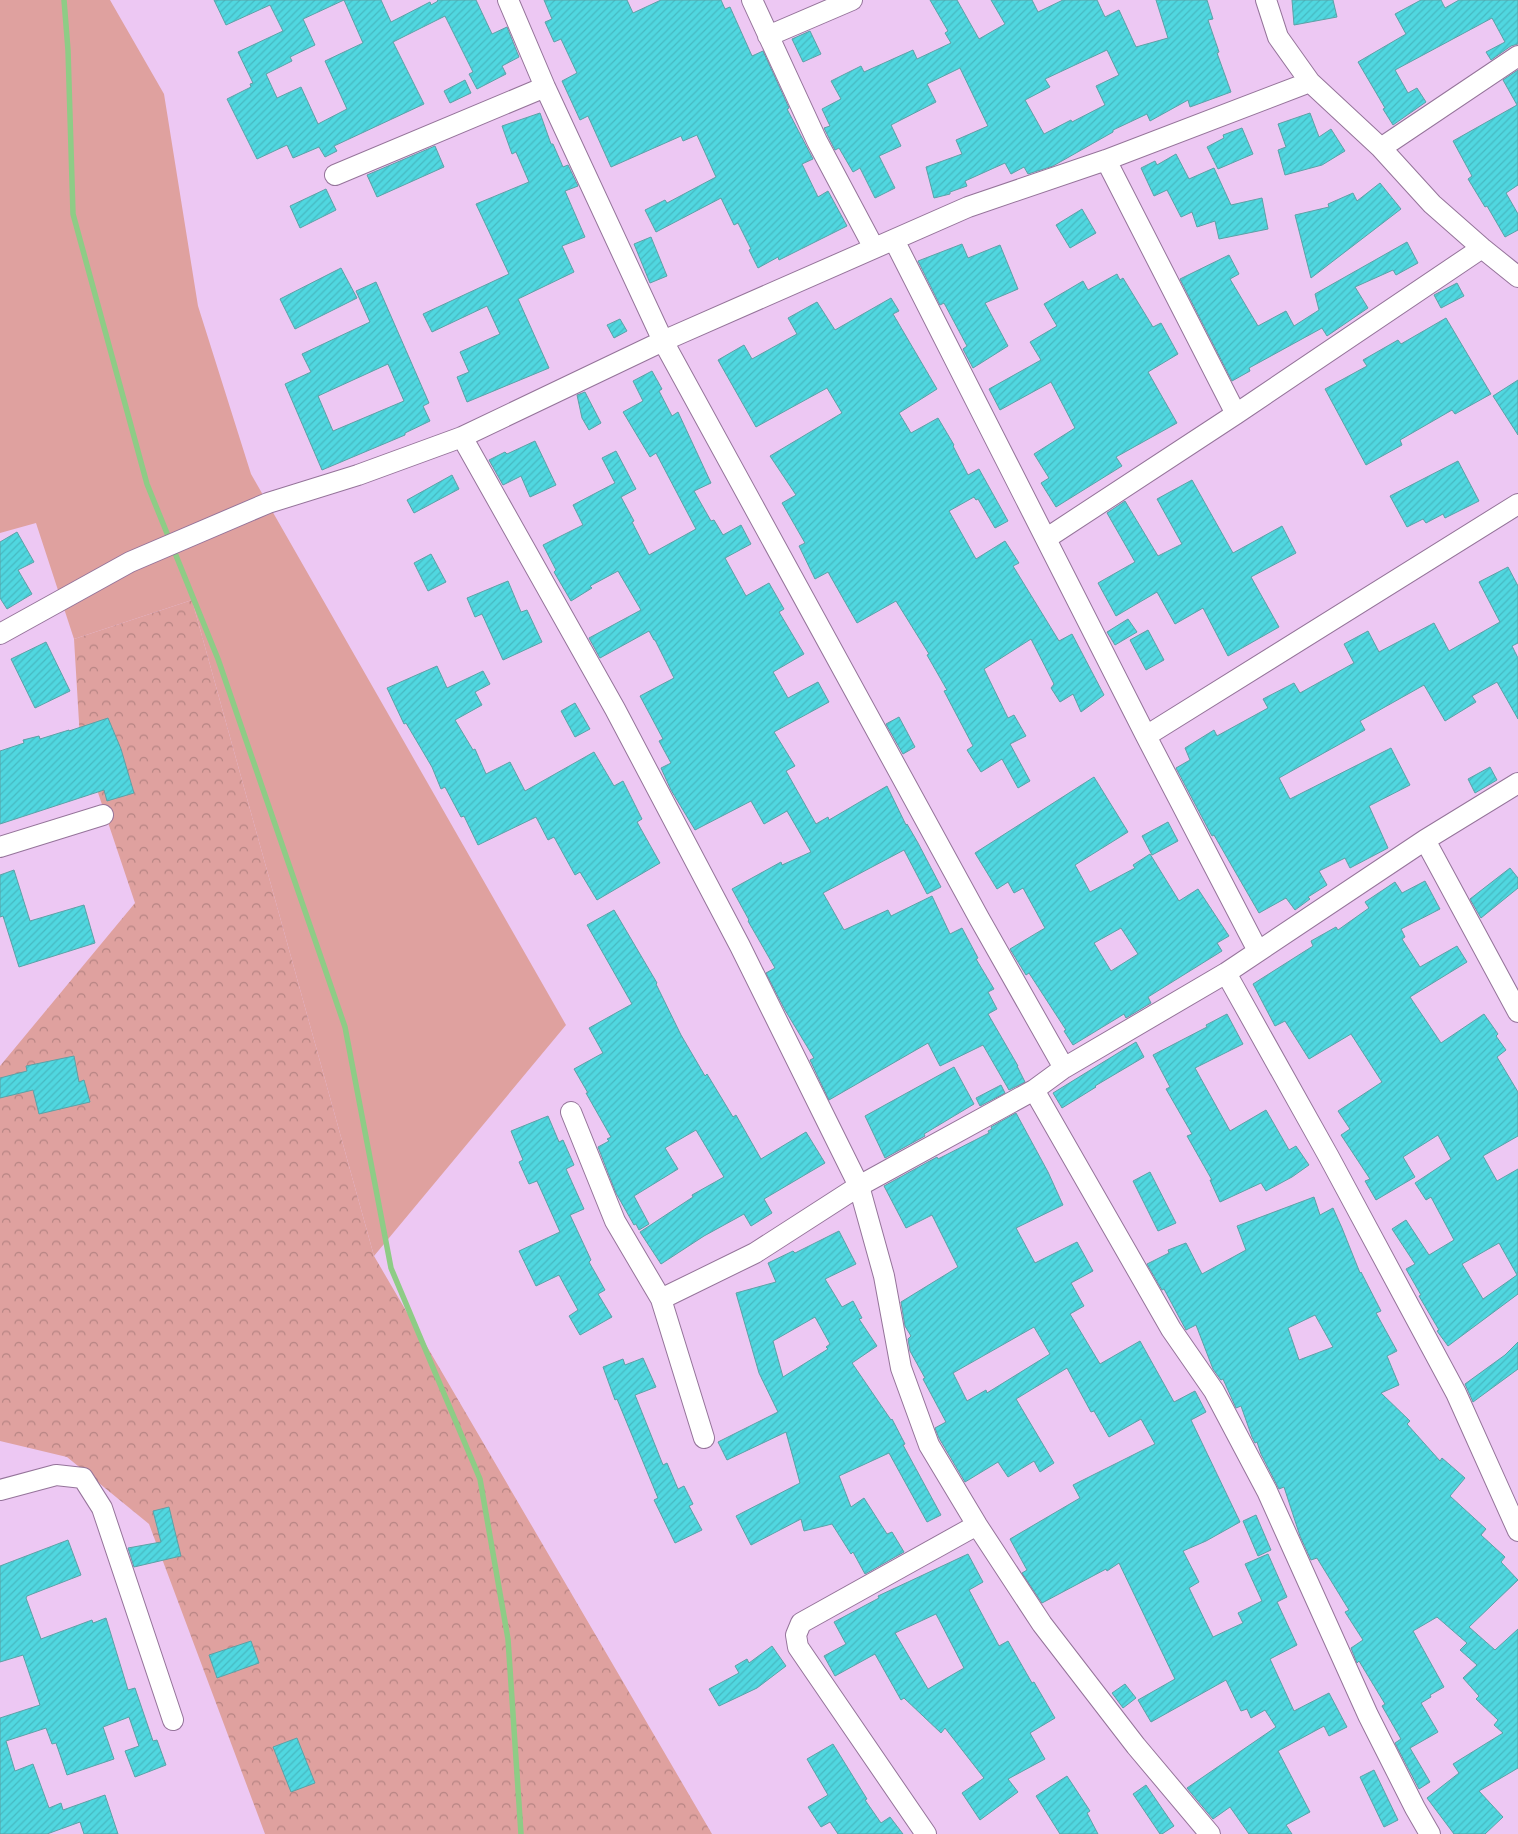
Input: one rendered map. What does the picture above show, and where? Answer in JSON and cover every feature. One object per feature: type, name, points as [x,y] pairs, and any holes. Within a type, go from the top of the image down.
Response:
[{"type":"street","points":[[508,0],[545,86],[663,341],[1064,1068]]},
{"type":"street","points":[[752,0],[818,141],[874,248]]},
{"type":"street","points":[[768,36],[852,0]]},
{"type":"street","points":[[1266,0],[1278,37],[1310,82],[1381,148],[1432,204],[1518,277]]},
{"type":"street","points":[[1381,148],[1518,56]]},
{"type":"street","points":[[0,634],[138,558],[268,503],[358,475],[462,437],[663,341],[968,208],[1106,160],[1310,82]]},
{"type":"street","points":[[335,175],[545,86]]},
{"type":"street","points":[[1106,160],[1236,414]]},
{"type":"street","points":[[894,240],[1146,736],[1258,951]]},
{"type":"street","points":[[1046,538],[1236,414],[1482,248]]},
{"type":"street","points":[[462,437],[620,718],[740,946],[859,1186],[884,1276],[901,1368],[929,1445],[1042,1624],[1136,1746],[1210,1834]]},
{"type":"street","points":[[1146,736],[1518,504]]},
{"type":"street","points":[[661,1299],[755,1254],[859,1186],[1034,1090],[1064,1068],[1226,973],[1425,840],[1518,783]]},
{"type":"street","points":[[0,847],[102,815]]},
{"type":"street","points":[[1425,840],[1518,1012]]},
{"type":"street","points":[[1226,973],[1329,1157],[1456,1392],[1518,1531]]},
{"type":"street","points":[[1034,1090],[1171,1329],[1214,1391],[1267,1491],[1368,1715],[1430,1834]]},
{"type":"street","points":[[571,1112],[615,1221],[661,1299],[704,1438]]},
{"type":"street","points":[[0,1490],[56,1475],[83,1478],[102,1508],[173,1720]]},
{"type":"street","points":[[926,1834],[798,1647],[796,1635],[801,1623],[978,1525]]},
{"type":"green space","points":[[0,0],[110,0],[164,94],[198,306],[251,474],[566,1025],[374,1256],[192,600],[74,639],[36,523],[0,533]]},
{"type":"green space","points":[[192,600],[374,1256],[712,1834],[265,1834],[149,1524],[67,1457],[0,1441],[0,1066],[135,903],[80,739],[74,639]]},
{"type":"building","points":[[214,0],[344,0],[381,0],[391,22],[430,2],[431,5],[437,0],[476,0],[492,34],[507,27],[519,57],[502,66],[506,74],[477,89],[469,74],[473,72],[445,16],[393,42],[424,104],[334,146],[337,151],[325,157],[319,147],[293,158],[287,145],[257,159],[227,99],[251,87],[250,84],[253,83],[238,52],[283,31],[270,5],[226,25]],"holes":[[[344,0],[363,43],[325,61],[347,109],[318,124],[301,87],[277,98],[266,74],[292,61],[290,57],[315,45],[303,19]]]},
{"type":"building","points":[[544,0],[627,0],[633,13],[661,0],[721,0],[725,9],[730,7],[752,56],[763,51],[789,108],[787,109],[813,159],[802,164],[818,197],[828,191],[847,226],[779,260],[778,257],[758,268],[738,223],[734,225],[721,198],[656,232],[645,210],[665,200],[667,203],[716,177],[697,135],[683,141],[681,136],[611,167],[588,116],[580,120],[562,81],[577,73],[561,39],[554,42],[545,22],[552,19]]},
{"type":"building","points":[[930,0],[957,0],[979,39],[1005,24],[991,0],[1032,0],[1038,12],[1063,0],[1097,0],[1105,17],[1119,10],[1136,47],[1168,38],[1156,0],[1207,0],[1213,19],[1208,20],[1231,92],[1190,107],[1188,100],[1150,121],[1147,114],[1113,130],[1113,132],[1053,166],[1028,174],[1024,167],[1011,174],[1005,163],[965,181],[967,186],[950,192],[950,194],[934,198],[926,167],[962,154],[956,140],[988,126],[960,68],[927,84],[936,102],[891,125],[901,146],[879,156],[895,188],[875,198],[860,168],[853,172],[839,148],[835,150],[824,128],[830,126],[822,109],[841,99],[831,81],[861,66],[864,72],[913,50],[917,59],[951,43],[945,33],[948,31]],"holes":[[[1107,50],[1119,75],[1096,86],[1105,105],[1044,134],[1025,100],[1050,87],[1045,79]]]},
{"type":"building","points":[[1292,0],[1333,0],[1337,17],[1294,25]]},
{"type":"building","points":[[1421,0],[1441,0],[1445,8],[1459,0],[1518,0],[1518,44],[1511,46],[1491,60],[1486,52],[1505,42],[1492,18],[1395,70],[1408,93],[1417,88],[1426,102],[1393,125],[1358,62],[1406,34],[1395,14]]},
{"type":"building","points":[[810,31],[821,54],[803,62],[792,39]]},
{"type":"building","points":[[1518,70],[1518,185],[1506,193],[1518,214],[1518,230],[1505,237],[1468,179],[1472,176],[1453,141],[1517,105],[1503,80]]},
{"type":"building","points":[[465,80],[471,93],[450,103],[444,91]]},
{"type":"building","points":[[540,113],[551,144],[553,144],[563,167],[568,165],[578,186],[565,191],[585,237],[562,246],[574,272],[518,299],[549,368],[467,402],[457,377],[469,372],[460,352],[500,334],[487,306],[432,332],[423,314],[509,274],[476,204],[529,182],[516,152],[512,154],[502,126]]},
{"type":"building","points":[[1310,113],[1319,137],[1331,129],[1345,151],[1322,165],[1285,175],[1278,150],[1286,147],[1278,124]]},
{"type":"building","points":[[1242,128],[1253,154],[1218,169],[1207,147],[1224,138],[1223,135]]},
{"type":"building","points":[[435,146],[444,167],[377,197],[367,175]]},
{"type":"building","points":[[1176,154],[1189,179],[1214,168],[1231,205],[1262,198],[1268,229],[1219,239],[1215,221],[1197,227],[1192,212],[1181,217],[1167,190],[1154,196],[1141,168],[1155,161],[1157,165]]},
{"type":"building","points":[[1380,183],[1401,209],[1311,278],[1295,215],[1329,207],[1328,204],[1353,193],[1357,201]]},
{"type":"building","points":[[326,189],[336,210],[300,228],[290,206]]},
{"type":"building","points":[[1082,209],[1096,233],[1070,248],[1056,225]]},
{"type":"building","points":[[651,237],[667,276],[650,283],[634,244]]},
{"type":"building","points":[[1407,242],[1418,263],[1396,275],[1393,270],[1355,287],[1368,308],[1327,336],[1322,328],[1249,368],[1250,371],[1232,381],[1180,279],[1229,255],[1239,274],[1230,279],[1258,326],[1286,311],[1294,326],[1319,310],[1315,294]]},
{"type":"building","points":[[962,244],[968,258],[1000,245],[1018,289],[985,303],[1008,346],[973,368],[963,349],[967,346],[944,303],[940,305],[918,261]]},
{"type":"building","points":[[341,268],[357,298],[295,329],[280,299]]},
{"type":"building","points":[[1117,274],[1120,280],[1123,278],[1153,327],[1161,323],[1178,354],[1148,372],[1177,423],[1116,457],[1122,466],[1056,507],[1041,483],[1049,478],[1034,454],[1075,428],[1051,382],[1000,410],[989,389],[1041,360],[1030,342],[1057,326],[1044,304],[1083,281],[1088,290]]},
{"type":"building","points":[[376,282],[429,403],[423,406],[430,421],[405,433],[405,435],[322,470],[285,384],[311,372],[302,354],[370,322],[356,291]],"holes":[[[388,364],[404,401],[333,431],[318,396]]]},
{"type":"building","points":[[1457,283],[1464,296],[1441,308],[1434,295]]},
{"type":"building","points":[[891,298],[899,311],[893,314],[937,389],[899,413],[911,433],[938,418],[954,445],[968,475],[979,469],[1008,521],[995,528],[978,499],[976,500],[974,497],[949,511],[976,559],[1005,541],[1019,563],[1013,566],[1059,641],[1072,634],[1104,695],[1081,712],[1073,694],[1060,702],[1051,688],[1054,684],[1031,639],[984,669],[1008,718],[1014,715],[1026,736],[1010,744],[1030,781],[1018,788],[1002,759],[981,772],[967,750],[973,746],[944,691],[947,690],[927,655],[929,654],[896,601],[857,623],[828,572],[815,579],[799,546],[805,543],[782,503],[796,495],[770,456],[842,413],[827,388],[756,427],[718,360],[744,345],[752,359],[797,334],[788,318],[817,302],[835,330]]},
{"type":"building","points":[[1446,318],[1491,394],[1455,414],[1452,410],[1400,440],[1402,445],[1366,465],[1325,389],[1367,366],[1363,360],[1398,340],[1401,344]]},
{"type":"building","points":[[620,319],[627,331],[614,338],[607,325]]},
{"type":"building","points":[[652,371],[662,389],[659,391],[672,416],[678,412],[711,483],[694,491],[711,521],[714,520],[723,535],[741,525],[751,544],[725,558],[746,596],[769,583],[784,609],[779,612],[804,654],[773,672],[788,698],[818,682],[829,702],[774,732],[795,766],[786,771],[816,824],[828,817],[829,820],[887,786],[906,825],[918,843],[941,887],[927,894],[904,850],[823,893],[844,930],[888,910],[891,916],[932,896],[950,934],[962,928],[978,958],[976,959],[994,989],[988,992],[997,1009],[988,1014],[1025,1082],[1009,1090],[983,1045],[940,1066],[928,1043],[829,1100],[810,1060],[814,1058],[785,1010],[766,973],[775,968],[732,889],[781,862],[782,865],[811,852],[787,811],[764,824],[751,801],[695,830],[671,790],[661,768],[671,763],[659,741],[663,739],[640,696],[674,678],[655,640],[649,631],[600,658],[589,638],[641,610],[618,571],[590,586],[592,588],[571,601],[554,572],[556,570],[543,545],[583,525],[573,505],[615,483],[602,458],[616,451],[636,489],[621,497],[649,555],[696,529],[656,453],[650,457],[623,412],[643,401],[633,381]]},
{"type":"building","points":[[1518,380],[1518,435],[1493,396]]},
{"type":"building","points":[[585,392],[601,423],[589,430],[582,418],[577,395]]},
{"type":"building","points":[[535,441],[556,485],[530,497],[521,476],[503,485],[489,460]]},
{"type":"building","points":[[1458,461],[1479,501],[1445,518],[1443,514],[1426,523],[1423,519],[1407,527],[1390,496]]},
{"type":"building","points":[[452,475],[459,489],[414,513],[407,500]]},
{"type":"building","points":[[1192,480],[1233,553],[1282,526],[1296,553],[1251,577],[1279,627],[1228,656],[1203,608],[1175,624],[1157,592],[1116,616],[1098,583],[1135,562],[1107,513],[1125,501],[1158,556],[1182,544],[1157,499]]},
{"type":"building","points":[[17,532],[34,562],[18,570],[32,594],[7,609],[0,598],[0,542]]},
{"type":"building","points":[[431,554],[446,582],[428,591],[414,563]]},
{"type":"building","points":[[1508,567],[1518,586],[1518,643],[1512,646],[1518,658],[1518,719],[1497,682],[1472,696],[1476,702],[1445,721],[1424,685],[1360,721],[1365,730],[1279,778],[1290,799],[1391,748],[1410,785],[1369,806],[1388,848],[1350,868],[1345,858],[1319,871],[1327,885],[1308,897],[1310,899],[1295,910],[1286,898],[1259,913],[1214,835],[1212,836],[1176,768],[1190,760],[1185,748],[1214,730],[1217,736],[1268,708],[1263,699],[1294,683],[1300,693],[1354,663],[1344,644],[1368,631],[1379,652],[1434,623],[1449,651],[1500,622],[1479,582]]},
{"type":"building","points":[[508,581],[521,612],[527,610],[542,642],[503,660],[482,614],[475,617],[467,598]]},
{"type":"building","points":[[1128,619],[1137,632],[1115,645],[1107,632]]},
{"type":"building","points":[[1148,630],[1164,660],[1146,670],[1130,640]]},
{"type":"building","points":[[46,642],[70,691],[35,708],[11,659]]},
{"type":"building","points":[[437,666],[447,688],[483,671],[490,684],[475,692],[482,705],[455,720],[473,750],[475,749],[486,774],[510,762],[525,791],[594,752],[614,786],[623,781],[642,819],[637,822],[660,863],[597,900],[580,872],[575,875],[554,837],[548,840],[536,817],[478,845],[464,816],[461,817],[445,787],[441,789],[432,767],[406,723],[404,724],[387,688]]},
{"type":"building","points":[[575,703],[590,729],[575,737],[561,711]]},
{"type":"building","points":[[899,717],[915,747],[903,754],[886,724]]},
{"type":"building","points":[[108,718],[121,749],[134,793],[107,801],[104,790],[0,824],[0,751],[24,743],[23,740],[39,736],[40,739]]},
{"type":"building","points":[[1490,767],[1497,780],[1475,793],[1468,779]]},
{"type":"building","points":[[1094,777],[1128,832],[1075,865],[1090,892],[1135,868],[1133,865],[1150,854],[1179,901],[1198,889],[1229,936],[1217,943],[1222,951],[1148,997],[1151,1003],[1126,1018],[1124,1014],[1073,1045],[1064,1031],[1066,1030],[1029,973],[1026,975],[1010,949],[1045,928],[1023,888],[1014,893],[1008,882],[997,889],[975,853]],"holes":[[[1121,928],[1138,954],[1111,971],[1094,943]]]},
{"type":"building","points":[[1168,822],[1178,841],[1152,855],[1142,836]]},
{"type":"building","points":[[1510,868],[1518,878],[1518,888],[1481,918],[1470,899]]},
{"type":"building","points":[[14,870],[30,921],[84,905],[95,943],[19,967],[3,916],[0,917],[0,875]]},
{"type":"building","points":[[1425,881],[1440,909],[1401,929],[1405,937],[1402,939],[1420,967],[1457,946],[1467,962],[1410,997],[1441,1043],[1484,1014],[1498,1034],[1496,1036],[1506,1050],[1497,1057],[1518,1092],[1518,1136],[1483,1156],[1497,1181],[1518,1169],[1518,1294],[1448,1346],[1437,1331],[1439,1330],[1406,1269],[1415,1264],[1392,1229],[1406,1220],[1429,1255],[1454,1240],[1431,1197],[1426,1200],[1415,1183],[1451,1159],[1438,1135],[1403,1157],[1415,1177],[1376,1200],[1365,1181],[1370,1179],[1341,1135],[1350,1129],[1338,1111],[1382,1082],[1351,1034],[1309,1059],[1285,1021],[1275,1026],[1253,984],[1313,946],[1311,941],[1336,927],[1338,930],[1369,908],[1365,902],[1395,882],[1402,893]],"holes":[[[1499,1243],[1517,1275],[1483,1299],[1462,1264]]]},
{"type":"building","points":[[614,910],[657,983],[681,1035],[705,1076],[707,1074],[733,1117],[736,1115],[761,1159],[806,1132],[825,1163],[764,1199],[772,1213],[751,1226],[744,1214],[704,1236],[661,1264],[640,1232],[693,1197],[692,1195],[724,1177],[696,1130],[665,1148],[678,1169],[634,1196],[649,1224],[639,1230],[636,1224],[634,1225],[616,1193],[598,1147],[609,1141],[607,1139],[611,1137],[574,1069],[603,1053],[589,1028],[632,1004],[587,925]]},
{"type":"building","points":[[1227,1014],[1243,1044],[1195,1068],[1230,1131],[1266,1110],[1289,1150],[1296,1146],[1309,1165],[1266,1191],[1261,1183],[1220,1202],[1210,1180],[1212,1180],[1187,1136],[1192,1134],[1166,1089],[1170,1087],[1153,1055],[1207,1027],[1206,1025]]},
{"type":"building","points":[[1136,1042],[1144,1057],[1062,1108],[1053,1093]]},
{"type":"building","points":[[74,1056],[79,1082],[84,1080],[90,1102],[39,1114],[33,1090],[0,1098],[0,1078],[27,1071],[26,1066]]},
{"type":"building","points":[[954,1067],[974,1104],[924,1134],[925,1136],[885,1158],[865,1116]]},
{"type":"building","points":[[1001,1085],[1005,1093],[980,1106],[976,1098]]},
{"type":"building","points":[[1016,1113],[1048,1172],[1063,1205],[1016,1228],[1035,1263],[1077,1242],[1093,1271],[1071,1283],[1084,1306],[1070,1314],[1100,1364],[1140,1341],[1174,1402],[1195,1391],[1206,1412],[1191,1420],[1240,1522],[1206,1541],[1183,1551],[1199,1582],[1189,1588],[1213,1637],[1243,1623],[1238,1613],[1262,1601],[1245,1564],[1268,1554],[1287,1597],[1277,1602],[1297,1645],[1270,1659],[1294,1711],[1329,1693],[1347,1727],[1329,1736],[1324,1726],[1278,1751],[1310,1812],[1286,1825],[1292,1834],[1249,1834],[1230,1807],[1213,1819],[1187,1788],[1276,1727],[1265,1710],[1251,1718],[1247,1709],[1241,1711],[1226,1680],[1151,1722],[1138,1700],[1175,1679],[1119,1563],[1107,1571],[1106,1569],[1042,1603],[1022,1573],[1027,1570],[1010,1539],[1080,1498],[1073,1485],[1155,1444],[1141,1419],[1109,1437],[1094,1411],[1091,1412],[1067,1368],[1016,1399],[1054,1463],[1040,1472],[1034,1461],[1008,1477],[998,1462],[965,1482],[939,1438],[935,1428],[946,1422],[910,1351],[908,1339],[911,1336],[905,1326],[901,1302],[958,1267],[932,1215],[906,1228],[884,1186],[937,1157],[938,1159],[989,1133],[988,1131],[992,1129],[991,1127]],"holes":[[[1034,1327],[1050,1354],[987,1393],[986,1390],[967,1401],[953,1373]]]},
{"type":"building","points":[[548,1116],[559,1142],[563,1140],[574,1165],[566,1169],[584,1209],[570,1215],[591,1260],[589,1262],[605,1290],[598,1294],[612,1317],[580,1335],[569,1316],[578,1310],[559,1275],[536,1286],[519,1251],[560,1232],[537,1181],[529,1184],[519,1162],[523,1160],[511,1131]]},
{"type":"building","points":[[1150,1172],[1176,1223],[1158,1231],[1133,1181]]},
{"type":"building","points":[[1314,1197],[1320,1215],[1333,1208],[1360,1273],[1381,1311],[1376,1313],[1397,1351],[1387,1356],[1399,1385],[1381,1393],[1410,1421],[1407,1424],[1440,1461],[1442,1458],[1465,1478],[1450,1496],[1486,1529],[1481,1535],[1505,1557],[1501,1562],[1518,1580],[1469,1627],[1495,1650],[1518,1629],[1518,1768],[1479,1791],[1503,1817],[1485,1834],[1454,1834],[1427,1798],[1459,1773],[1453,1764],[1503,1733],[1494,1725],[1498,1720],[1476,1699],[1479,1696],[1463,1678],[1477,1665],[1460,1650],[1467,1643],[1437,1617],[1413,1631],[1444,1687],[1421,1703],[1438,1732],[1410,1748],[1430,1782],[1419,1789],[1395,1743],[1401,1739],[1382,1706],[1385,1704],[1359,1661],[1357,1663],[1351,1648],[1363,1640],[1345,1612],[1349,1610],[1317,1558],[1311,1560],[1300,1536],[1284,1487],[1279,1489],[1257,1442],[1255,1443],[1252,1437],[1241,1406],[1236,1408],[1223,1379],[1221,1380],[1213,1369],[1196,1325],[1186,1330],[1164,1289],[1162,1290],[1147,1264],[1169,1253],[1168,1250],[1186,1243],[1202,1274],[1246,1250],[1237,1226]],"holes":[[[1315,1315],[1333,1347],[1299,1360],[1288,1328]]]},
{"type":"building","points":[[839,1231],[856,1264],[825,1279],[842,1307],[853,1301],[862,1318],[859,1319],[877,1346],[852,1363],[892,1419],[905,1444],[903,1445],[941,1515],[927,1522],[889,1453],[839,1476],[851,1507],[864,1498],[887,1534],[892,1532],[904,1552],[865,1574],[853,1552],[851,1554],[832,1524],[804,1531],[801,1519],[751,1545],[736,1516],[800,1483],[786,1432],[727,1460],[718,1442],[778,1412],[759,1373],[736,1293],[776,1282],[768,1263],[793,1251],[795,1253]],"holes":[[[815,1317],[830,1344],[826,1347],[828,1349],[783,1377],[773,1341]]]},
{"type":"building","points":[[1518,1342],[1518,1369],[1473,1402],[1465,1384],[1505,1355]]},
{"type":"building","points":[[643,1358],[656,1387],[635,1395],[663,1465],[667,1463],[678,1489],[684,1486],[693,1504],[689,1506],[702,1530],[675,1543],[654,1500],[658,1498],[617,1399],[615,1400],[603,1367],[623,1359],[625,1365]]},
{"type":"building","points":[[169,1507],[181,1556],[134,1567],[128,1548],[161,1542],[153,1511]]},
{"type":"building","points":[[1256,1515],[1271,1550],[1258,1556],[1243,1521]]},
{"type":"building","points":[[68,1540],[81,1575],[26,1598],[41,1639],[92,1620],[93,1623],[106,1618],[128,1690],[135,1688],[153,1741],[157,1740],[166,1765],[135,1777],[125,1751],[139,1746],[129,1717],[103,1727],[114,1759],[67,1775],[56,1743],[52,1744],[46,1728],[6,1741],[15,1771],[33,1764],[49,1808],[61,1803],[63,1810],[105,1795],[118,1834],[84,1834],[80,1822],[47,1834],[0,1834],[0,1718],[40,1705],[23,1655],[0,1662],[0,1566]]},
{"type":"building","points":[[968,1554],[983,1582],[969,1590],[999,1646],[1008,1641],[1055,1718],[1030,1733],[1045,1759],[1008,1779],[1018,1792],[980,1820],[962,1793],[984,1778],[945,1728],[941,1733],[904,1698],[901,1700],[875,1654],[835,1676],[824,1656],[846,1644],[834,1622],[879,1598],[878,1596]],"holes":[[[936,1614],[964,1668],[928,1689],[895,1633]]]},
{"type":"building","points":[[251,1641],[259,1663],[217,1678],[209,1655]]},
{"type":"building","points":[[772,1646],[786,1666],[757,1688],[719,1706],[709,1689],[739,1673],[735,1666],[747,1659],[749,1663]]},
{"type":"building","points":[[1125,1684],[1136,1698],[1123,1708],[1112,1693]]},
{"type":"building","points":[[297,1738],[315,1783],[291,1792],[273,1747]]},
{"type":"building","points":[[833,1744],[867,1799],[865,1800],[881,1823],[890,1817],[903,1834],[838,1834],[830,1822],[821,1827],[808,1807],[828,1795],[807,1759]]},
{"type":"building","points":[[1374,1770],[1398,1820],[1384,1827],[1360,1777]]},
{"type":"building","points":[[1067,1776],[1090,1811],[1087,1813],[1098,1834],[1060,1834],[1036,1796]]},
{"type":"building","points":[[1146,1785],[1174,1826],[1162,1834],[1160,1834],[1133,1794]]},
{"type":"waterway","points":[[64,0],[68,50],[73,214],[147,484],[218,659],[345,1027],[391,1268],[480,1479],[508,1639],[521,1834]]}]
